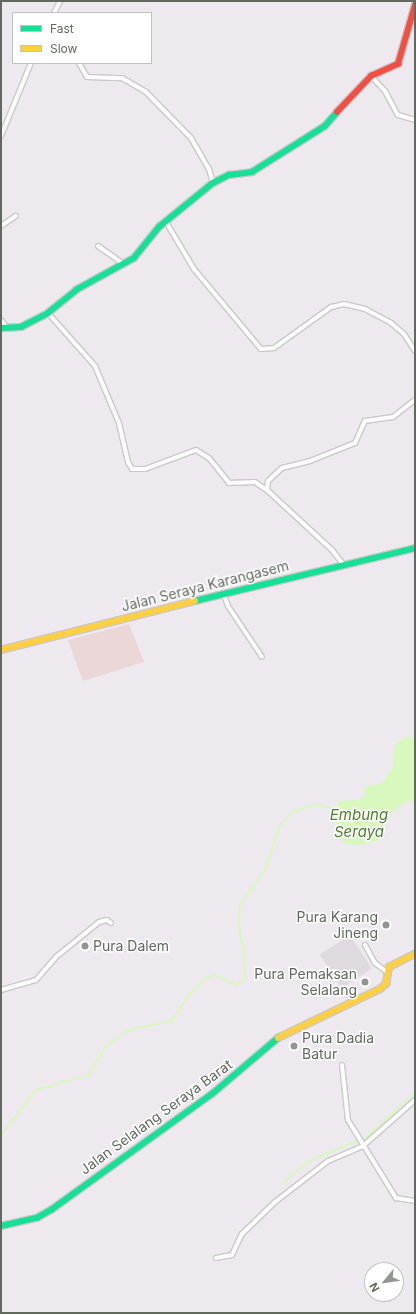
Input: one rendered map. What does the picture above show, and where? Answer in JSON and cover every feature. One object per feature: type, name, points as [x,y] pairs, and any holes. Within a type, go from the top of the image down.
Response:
[{"type":"street","points":[[54,12],[60,1]]},
{"type":"street","points":[[1,320],[4,328],[21,326],[48,313],[76,290],[134,258],[166,222],[213,182],[229,175],[252,172],[321,129],[371,76],[400,61],[415,5]]},
{"type":"street","points":[[1,136],[18,88],[30,64]]},
{"type":"street","points":[[80,64],[87,77],[122,78],[146,92],[191,138],[213,182]]},
{"type":"street","points":[[371,76],[385,91],[398,115],[415,120]]},
{"type":"street","points":[[1,226],[16,216]]},
{"type":"street","points":[[166,222],[194,269],[261,349],[271,350],[331,307],[344,304],[365,309],[391,323],[404,334],[415,351]]},
{"type":"street","points":[[98,246],[124,264]]},
{"type":"street","points":[[48,313],[95,366],[119,423],[128,462],[132,469],[145,469],[196,450],[209,458],[229,483],[255,482],[267,490],[332,550],[343,564]]},
{"type":"street","points":[[267,490],[268,481],[276,472],[355,443],[365,421],[393,417],[415,400]]},
{"type":"street","name":"Jalan Seraya Karangasem","points":[[1,650],[343,564],[415,548]]},
{"type":"street","points":[[224,595],[228,606],[262,657]]},
{"type":"street","points":[[1,990],[36,980],[56,957],[99,922],[103,920],[111,923]]},
{"type":"street","points":[[365,945],[375,962],[387,972]]},
{"type":"street","name":"Jalan Selalang Seraya Barat","points":[[1,1226],[37,1218],[51,1210],[212,1094],[272,1041],[380,989],[386,984],[387,972],[391,965],[415,954]]},
{"type":"street","points":[[342,1065],[348,1120],[362,1146],[396,1198],[415,1201]]},
{"type":"street","points":[[216,1258],[232,1255],[241,1236],[254,1220],[320,1167],[362,1146],[415,1100]]},
{"type":"shaded area","points":[[129,624],[144,662],[83,681],[68,640]]},
{"type":"shaded area","points":[[350,935],[372,969],[342,988],[320,955]]},
{"type":"water","name":"Embung Seraya","points":[[406,737],[415,737],[415,801],[407,801],[384,818],[380,840],[361,845],[346,844],[342,841],[333,813],[339,801],[359,800],[364,797],[365,786],[381,784],[393,768],[395,745]]},
{"type":"waterway","points":[[1,1135],[36,1090],[89,1075],[106,1046],[128,1030],[172,1021],[187,997],[206,978],[215,975],[237,985],[244,980],[245,960],[238,922],[241,903],[264,873],[280,826],[292,812],[314,805],[335,808]]},
{"type":"waterway","points":[[284,1182],[309,1161],[367,1137],[415,1092]]},
{"type":"traffic: fast","points":[[1,328],[21,327],[48,313],[76,290],[134,258],[159,227],[213,183],[229,175],[252,172],[325,126],[337,112]]},
{"type":"traffic: fast","points":[[195,601],[415,548]]},
{"type":"traffic: fast","points":[[1,1226],[37,1218],[51,1210],[212,1094],[278,1038]]},
{"type":"traffic: slow","points":[[1,650],[195,601]]},
{"type":"traffic: slow","points":[[278,1038],[380,989],[386,984],[389,967],[415,954]]},
{"type":"traffic: jam","points":[[337,112],[371,76],[398,64],[415,5]]},
{"type":"place","name":"Pura Karang Jineng","points":[[386,925]]},
{"type":"place","name":"Pura Dalem","points":[[85,946]]},
{"type":"place","name":"Pura Pemaksan Selalang","points":[[365,982]]},
{"type":"place","name":"Pura Dadia Batur","points":[[294,1046]]}]
